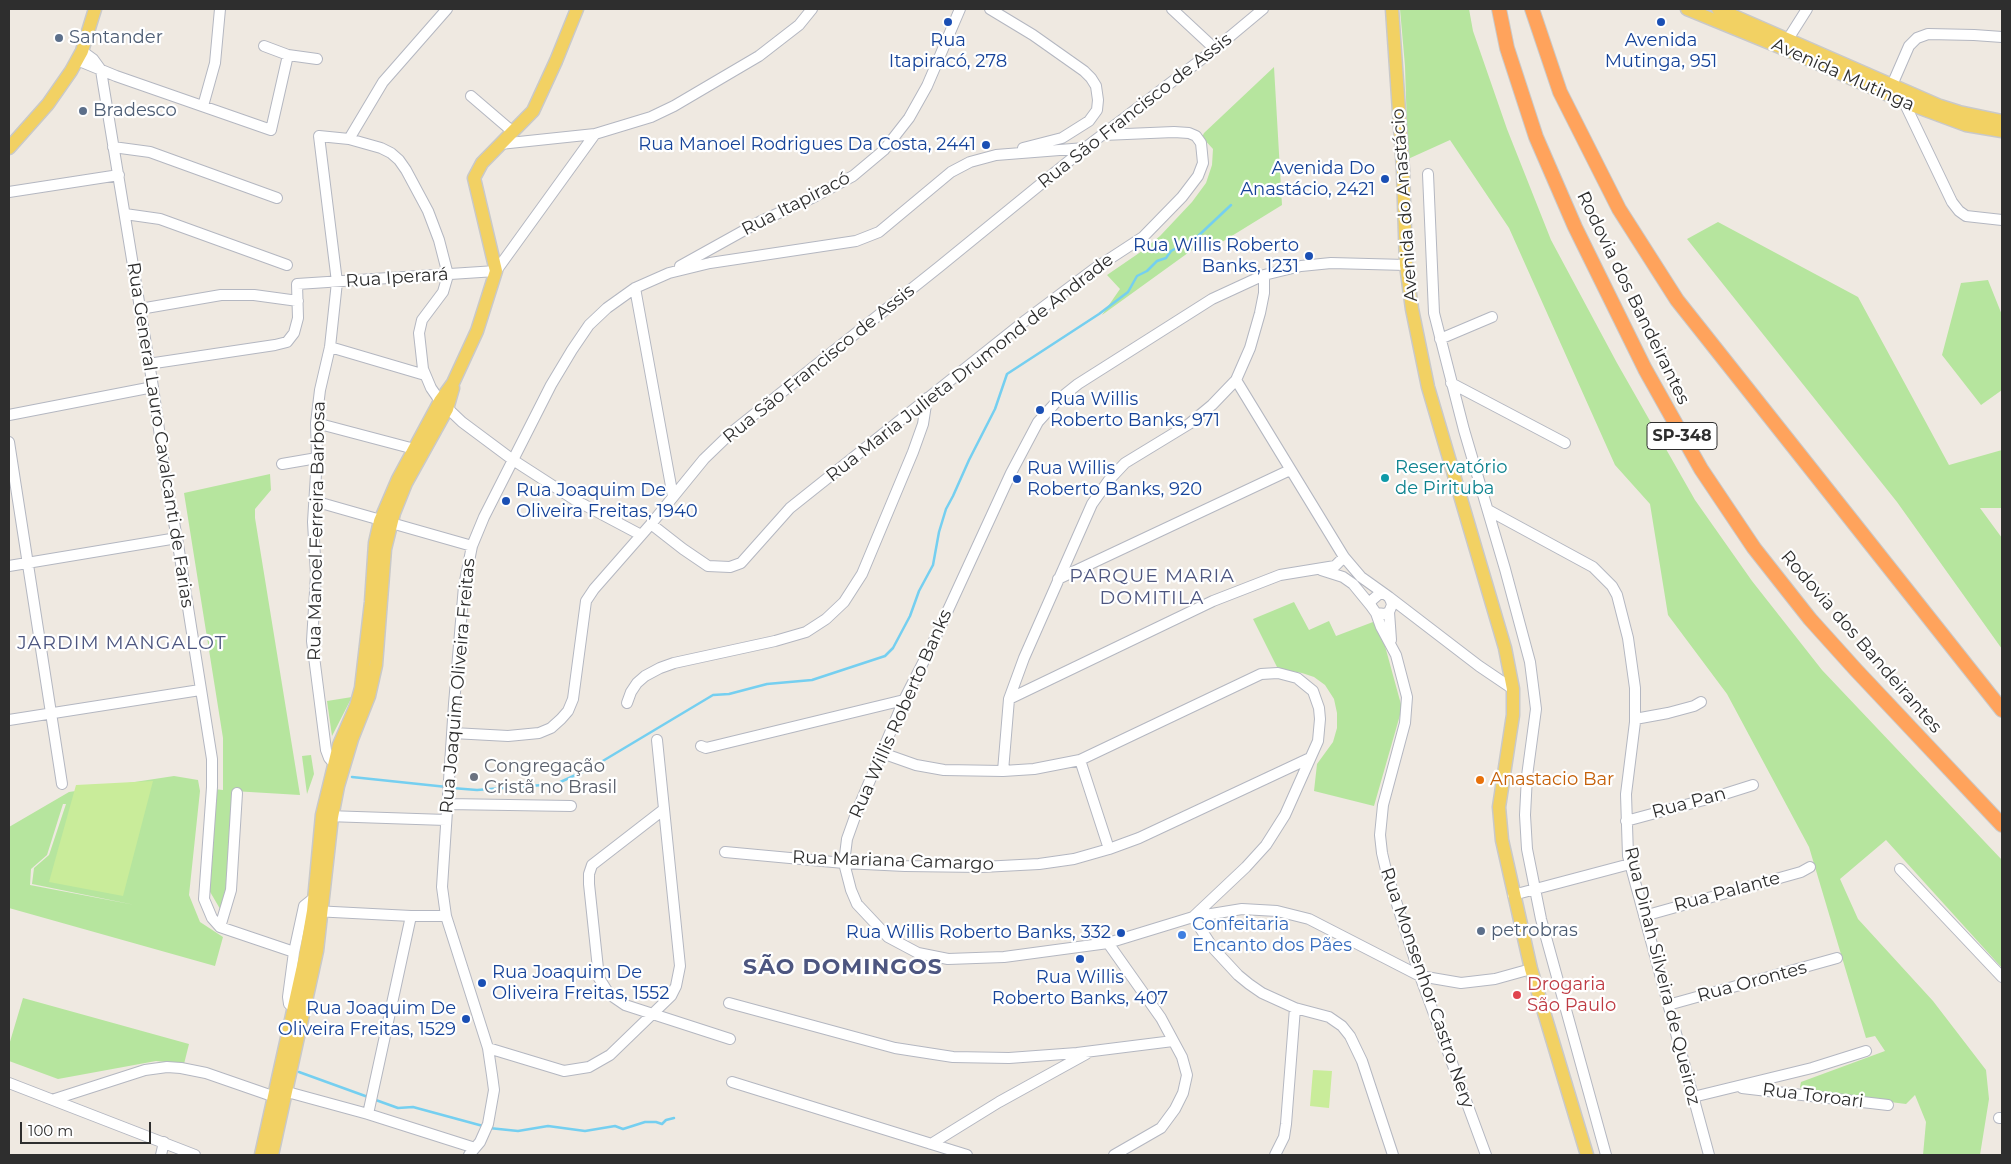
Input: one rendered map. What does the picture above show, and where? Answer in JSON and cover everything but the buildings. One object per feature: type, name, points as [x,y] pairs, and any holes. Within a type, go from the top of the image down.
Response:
[{"type":"highway","name":"Rodovia dos Bandeirantes","points":[[1499,9],[1507,48],[1536,137],[1575,227],[1644,369],[1701,469],[1754,548],[1810,619],[2002,826]]},
{"type":"highway","name":"Rodovia dos Bandeirantes","points":[[1532,9],[1564,101],[1619,209],[1677,300],[2002,710]]},
{"type":"main road","points":[[9,148],[48,104],[79,55],[94,9]]},
{"type":"main road","points":[[272,1155],[280,1094],[295,1008],[317,907],[327,816],[338,768],[339,745],[360,694],[371,602],[375,543],[385,523],[398,479],[420,450],[444,405],[477,331],[496,271],[474,178],[482,162],[513,132],[540,99],[577,9]]},
{"type":"main road","name":"Avenida do Anastácio","points":[[1392,9],[1403,170],[1406,265],[1412,309],[1428,386],[1505,648],[1513,689],[1513,715],[1499,807],[1502,840],[1531,969],[1587,1155]]},
{"type":"main road","name":"Avenida Mutinga","points":[[1687,9],[1766,41],[1904,102],[1966,125],[2002,131]]},
{"type":"main road","name":"Avenida Mutinga","points":[[1718,9],[1892,85],[1959,112],[2002,121]]},
{"type":"main road","points":[[261,1155],[280,1094],[317,951],[317,907]]},
{"type":"street","points":[[203,106],[215,63],[220,9]]},
{"type":"street","points":[[446,9],[383,82],[349,139],[381,148],[400,160],[428,211],[439,240],[448,275],[443,292],[419,326],[425,375],[444,405],[513,460],[575,500],[641,534]]},
{"type":"street","points":[[500,144],[595,134],[651,117],[759,56],[799,25],[812,9]]},
{"type":"street","name":"Rua Itapiracó","points":[[668,273],[761,220],[812,198],[853,176],[884,150],[909,118],[927,86],[960,9]]},
{"type":"street","points":[[990,9],[1033,35],[1084,71],[1092,78],[1096,86],[1098,100],[1096,110],[1088,121],[1062,138],[996,155]]},
{"type":"street","points":[[1172,9],[1214,49]]},
{"type":"street","name":"Rua São Francisco de Assis","points":[[453,733],[508,736],[539,733],[551,728],[568,711],[573,699],[586,601],[594,589],[704,460],[732,432],[1085,148],[1264,9]]},
{"type":"street","points":[[1766,41],[1788,39],[1807,9]]},
{"type":"street","points":[[2002,38],[1928,34],[1918,38],[1909,46],[1892,85],[1904,102],[1952,202],[1959,211],[1966,216],[2002,220]]},
{"type":"street","points":[[264,46],[288,55],[317,59]]},
{"type":"street","points":[[79,55],[93,59],[101,70],[271,130],[288,55]]},
{"type":"street","name":"Rua General Lauro Cavalcanti de Farias","points":[[101,70],[212,759],[212,796],[204,899],[212,918],[220,927]]},
{"type":"street","points":[[471,96],[513,132]]},
{"type":"street","name":"Rua Maria Julieta Drumond de Andrade","points":[[651,524],[708,566],[730,567],[741,563],[790,508],[927,398],[1087,274],[1143,237],[1182,197],[1198,176],[1203,163],[1201,143],[1196,136],[1189,133],[1103,135]]},
{"type":"street","points":[[496,271],[595,134]]},
{"type":"street","name":"Rua Manoel Ferreira Barbosa","points":[[338,768],[329,758],[326,750],[312,641],[316,575],[314,501],[317,458],[316,423],[320,390],[330,347],[337,282],[319,136],[349,139]]},
{"type":"street","points":[[114,147],[150,152],[277,198]]},
{"type":"street","name":"Rua Joaquim Oliveira Freitas","points":[[475,1148],[490,1116],[494,1090],[488,1048],[446,916],[442,888],[464,586],[472,546],[513,460],[572,350],[589,326],[607,308],[634,288],[668,273],[710,263],[856,241],[879,232],[951,172],[970,162],[996,155],[1085,148]]},
{"type":"street","points":[[9,192],[119,174]]},
{"type":"street","name":"Avenida do Anastácio","points":[[1428,174],[1434,313],[1451,383],[1530,662],[1536,709],[1527,776],[1525,815],[1527,849],[1544,929],[1606,1155]]},
{"type":"street","points":[[125,214],[160,219],[287,265]]},
{"type":"street","name":"Rua Willis Roberto Banks","points":[[1406,265],[1331,263],[1301,266],[1264,275],[1212,299],[1078,384],[1058,400],[1038,422],[1011,473],[931,647],[904,700],[847,839],[844,863],[857,904],[888,937],[918,953],[948,958],[1004,957],[1108,943],[1193,917],[1242,909],[1277,912],[1309,919],[1420,976],[1461,983],[1496,979],[1531,969]]},
{"type":"street","name":"Rua Iperará","points":[[298,301],[297,284],[496,271]]},
{"type":"street","points":[[1003,771],[1009,699],[1024,658],[1092,504],[1109,480],[1125,463],[1189,424],[1212,405],[1236,380],[1250,348],[1260,313],[1264,293],[1264,275]]},
{"type":"street","points":[[634,288],[673,497]]},
{"type":"street","points":[[140,309],[230,295],[298,301],[294,333],[291,338],[281,344],[148,364]]},
{"type":"street","points":[[1440,339],[1492,317]]},
{"type":"street","points":[[330,347],[425,375]]},
{"type":"street","points":[[1236,380],[1351,567],[1479,666],[1513,689]]},
{"type":"street","points":[[1451,383],[1565,443]]},
{"type":"street","points":[[9,414],[153,387]]},
{"type":"street","points":[[627,703],[631,692],[638,683],[645,676],[660,668],[674,663],[775,641],[806,632],[826,619],[844,602],[862,574],[914,452],[923,424],[927,398]]},
{"type":"street","points":[[316,423],[420,450]]},
{"type":"street","points":[[9,442],[62,784]]},
{"type":"street","points":[[282,464],[317,458]]},
{"type":"street","points":[[1058,579],[1290,470]]},
{"type":"street","points":[[314,501],[385,523],[472,546]]},
{"type":"street","name":"Rua Dinah Silveira de Queiroz","points":[[1488,510],[1593,567],[1612,586],[1622,611],[1635,688],[1635,719],[1626,794],[1628,856],[1708,1155]]},
{"type":"street","points":[[9,566],[177,538]]},
{"type":"street","points":[[1009,699],[1213,601],[1280,576],[1335,566],[1344,557]]},
{"type":"street","points":[[1351,567],[1352,584]]},
{"type":"street","points":[[1320,570],[1343,577],[1352,584]]},
{"type":"street","name":"Rua Monsenhor Castro Nery","points":[[1352,584],[1374,610],[1391,644],[1396,655],[1407,697],[1405,723],[1383,805],[1380,835],[1382,853],[1420,976],[1486,1155]]},
{"type":"street","points":[[1389,611],[1391,601],[1387,596],[1379,594],[1374,597],[1372,601],[1374,610],[1385,614],[1389,611],[1413,615]]},
{"type":"street","name":"Rua Monsenhor Castro Nery","points":[[1389,611],[1391,644]]},
{"type":"street","points":[[882,753],[916,765],[944,770],[1003,771],[1034,769],[1080,760],[1261,674],[1278,673],[1297,678],[1313,691],[1319,708],[1320,730],[1318,741],[1285,815],[1266,845],[1246,867],[1193,917],[1214,948],[1238,976],[1262,993],[1295,1008],[1329,1017],[1342,1026],[1357,1047],[1393,1155]]},
{"type":"street","points":[[9,720],[50,712],[200,690]]},
{"type":"street","points":[[701,746],[706,748],[904,700]]},
{"type":"street","points":[[1635,719],[1668,713],[1694,706],[1701,702]]},
{"type":"street","points":[[488,1048],[564,1071],[589,1067],[610,1055],[671,996],[676,986],[680,966],[656,740]]},
{"type":"street","name":"Rua Mariana Camargo","points":[[725,852],[844,863],[982,867],[1039,864],[1074,859],[1139,838],[1310,758]]},
{"type":"street","points":[[1080,760],[1109,849]]},
{"type":"street","name":"Rua Pan","points":[[1626,821],[1753,785]]},
{"type":"street","points":[[237,793],[231,890],[220,927],[294,952]]},
{"type":"street","points":[[448,799],[571,806]]},
{"type":"street","points":[[663,810],[592,865],[589,874],[599,978],[609,994],[625,1005],[730,1039]]},
{"type":"street","points":[[327,816],[446,820]]},
{"type":"street","points":[[1513,895],[1630,864]]},
{"type":"street","name":"Rua Palante","points":[[1644,916],[1792,874],[1810,867]]},
{"type":"street","points":[[1900,869],[2002,977]]},
{"type":"street","points":[[295,1008],[289,1004],[288,997],[294,952],[304,906],[411,916],[446,916]]},
{"type":"street","points":[[369,1111],[411,916]]},
{"type":"street","points":[[1108,943],[1146,995],[1182,1057],[1187,1075],[1183,1093],[1175,1109],[1161,1128],[1114,1155]]},
{"type":"street","name":"Rua Orontes","points":[[1668,1005],[1837,958]]},
{"type":"street","points":[[729,1003],[895,1048],[953,1058],[1009,1058],[1173,1041]]},
{"type":"street","points":[[1275,1155],[1284,1137],[1286,1124],[1295,1008]]},
{"type":"street","points":[[1693,1097],[1812,1068],[1866,1050]]},
{"type":"street","points":[[931,1144],[999,1102],[1091,1051]]},
{"type":"street","points":[[55,1099],[145,1070],[167,1067],[181,1068],[206,1073],[280,1094],[369,1111],[475,1148]]},
{"type":"street","points":[[732,1082],[967,1155]]},
{"type":"street","points":[[9,1083],[55,1099],[195,1155]]},
{"type":"street","name":"Rua Toroari","points":[[1738,1087],[1888,1105]]},
{"type":"street","points":[[70,1105],[76,1092]]},
{"type":"street","points":[[161,1155],[164,1142]]},
{"type":"green space","points":[[1400,9],[1469,9],[1473,31],[1507,129],[1551,240],[1617,363],[1695,500],[1752,581],[1822,670],[2002,860],[2002,968],[1886,840],[1840,879],[1858,919],[1933,1001],[1986,1070],[1989,1099],[1980,1155],[1923,1155],[1926,1122],[1915,1095],[1906,1104],[1803,1091],[1800,1087],[1801,1082],[1885,1051],[1875,1036],[1866,1038],[1809,847],[1727,694],[1668,615],[1650,504],[1615,465],[1509,228],[1450,140],[1408,159],[1405,66]]},
{"type":"green space","points":[[1274,67],[1282,205],[1209,250],[1192,250],[1102,315],[1120,289],[1107,275],[1160,236],[1192,202],[1206,183],[1212,165],[1213,149],[1202,137],[1204,133]]},
{"type":"green space","points":[[1718,222],[1858,297],[1949,465],[2002,450],[2002,508],[1980,508],[2002,538],[2002,649],[1897,502],[1687,239]]},
{"type":"green space","points":[[1988,280],[2002,315],[2002,390],[1981,405],[1942,355],[1961,283]]},
{"type":"green space","points":[[270,474],[271,490],[255,509],[255,518],[300,795],[233,791],[229,891],[223,914],[209,890],[213,789],[223,790],[223,738],[184,493]]},
{"type":"green space","points":[[1294,602],[1309,630],[1329,621],[1336,636],[1373,622],[1382,635],[1402,708],[1374,806],[1314,791],[1317,764],[1333,742],[1337,728],[1337,713],[1334,699],[1325,685],[1314,677],[1278,669],[1253,619]]},
{"type":"green space","points":[[352,697],[332,736],[327,701]]},
{"type":"green space","points":[[311,755],[314,774],[307,794],[302,756]]},
{"type":"green space","points":[[174,776],[198,780],[200,791],[189,895],[200,922],[223,937],[215,966],[9,908],[9,827],[69,792]],"holes":[[[63,804],[66,804],[49,855],[34,868],[32,884],[135,905],[30,885],[31,869],[47,855]]]},
{"type":"green space","points":[[153,781],[123,896],[49,882],[76,785]]},
{"type":"green space","points":[[23,998],[189,1044],[184,1064],[156,1061],[58,1079],[9,1061],[9,1045]]},
{"type":"green space","points":[[1313,1070],[1332,1071],[1329,1108],[1310,1106]]},
{"type":"waterway","points":[[452,788],[477,790],[556,784],[591,768],[713,695],[729,694],[767,684],[812,680],[885,656],[893,648],[910,616],[919,591],[933,565],[939,532],[946,509],[995,409],[1007,374],[1099,314],[1128,292],[1137,276],[1147,271],[1157,261],[1166,258],[1171,251],[1197,237],[1231,205]]},
{"type":"waterway","points":[[352,777],[447,787]]},
{"type":"waterway","points":[[299,1072],[368,1097]]},
{"type":"waterway","points":[[373,1099],[398,1108],[413,1107],[483,1126]]},
{"type":"waterway","points":[[489,1128],[518,1131],[548,1126],[585,1131],[615,1126],[623,1129],[645,1122],[662,1124],[666,1120],[674,1118]]},
{"type":"place","name":"Rua Itapiracó, 278","points":[[948,22]]},
{"type":"place","name":"Avenida Mutinga, 951","points":[[1661,22]]},
{"type":"place","name":"Santander","points":[[59,38]]},
{"type":"place","name":"Bradesco","points":[[83,111]]},
{"type":"place","name":"Rua Manoel Rodrigues Da Costa, 2441","points":[[986,145]]},
{"type":"place","name":"Avenida Do Anastácio, 2421","points":[[1385,179]]},
{"type":"place","name":"Rua Willis Roberto Banks, 1231","points":[[1309,256]]},
{"type":"place","name":"Rua Willis Roberto Banks, 971","points":[[1040,410]]},
{"type":"place","name":"Reservatório de Pirituba","points":[[1385,478]]},
{"type":"place","name":"Rua Willis Roberto Banks, 920","points":[[1017,479]]},
{"type":"place","name":"Rua Joaquim De Oliveira Freitas, 1940","points":[[506,501]]},
{"type":"place","name":"Congregação Cristã no Brasil","points":[[474,777]]},
{"type":"place","name":"Anastacio Bar","points":[[1480,780]]},
{"type":"place","name":"petrobras","points":[[1481,931]]},
{"type":"place","name":"Rua Willis Roberto Banks, 332","points":[[1121,933]]},
{"type":"place","name":"Confeitaria Encanto dos Pães","points":[[1182,935]]},
{"type":"place","name":"Rua Willis Roberto Banks, 407","points":[[1080,959]]},
{"type":"place","name":"Rua Joaquim De Oliveira Freitas, 1552","points":[[482,983]]},
{"type":"place","name":"Drogaria São Paulo","points":[[1517,995]]},
{"type":"place","name":"Rua Joaquim De Oliveira Freitas, 1529","points":[[466,1019]]},
{"type":"district","name":"PARQUE MARIA DOMITILA","points":[[1152,587]]},
{"type":"district","name":"JARDIM MANGALOT","points":[[122,643]]},
{"type":"district","name":"SÃO DOMINGOS","points":[[843,968]]}]
